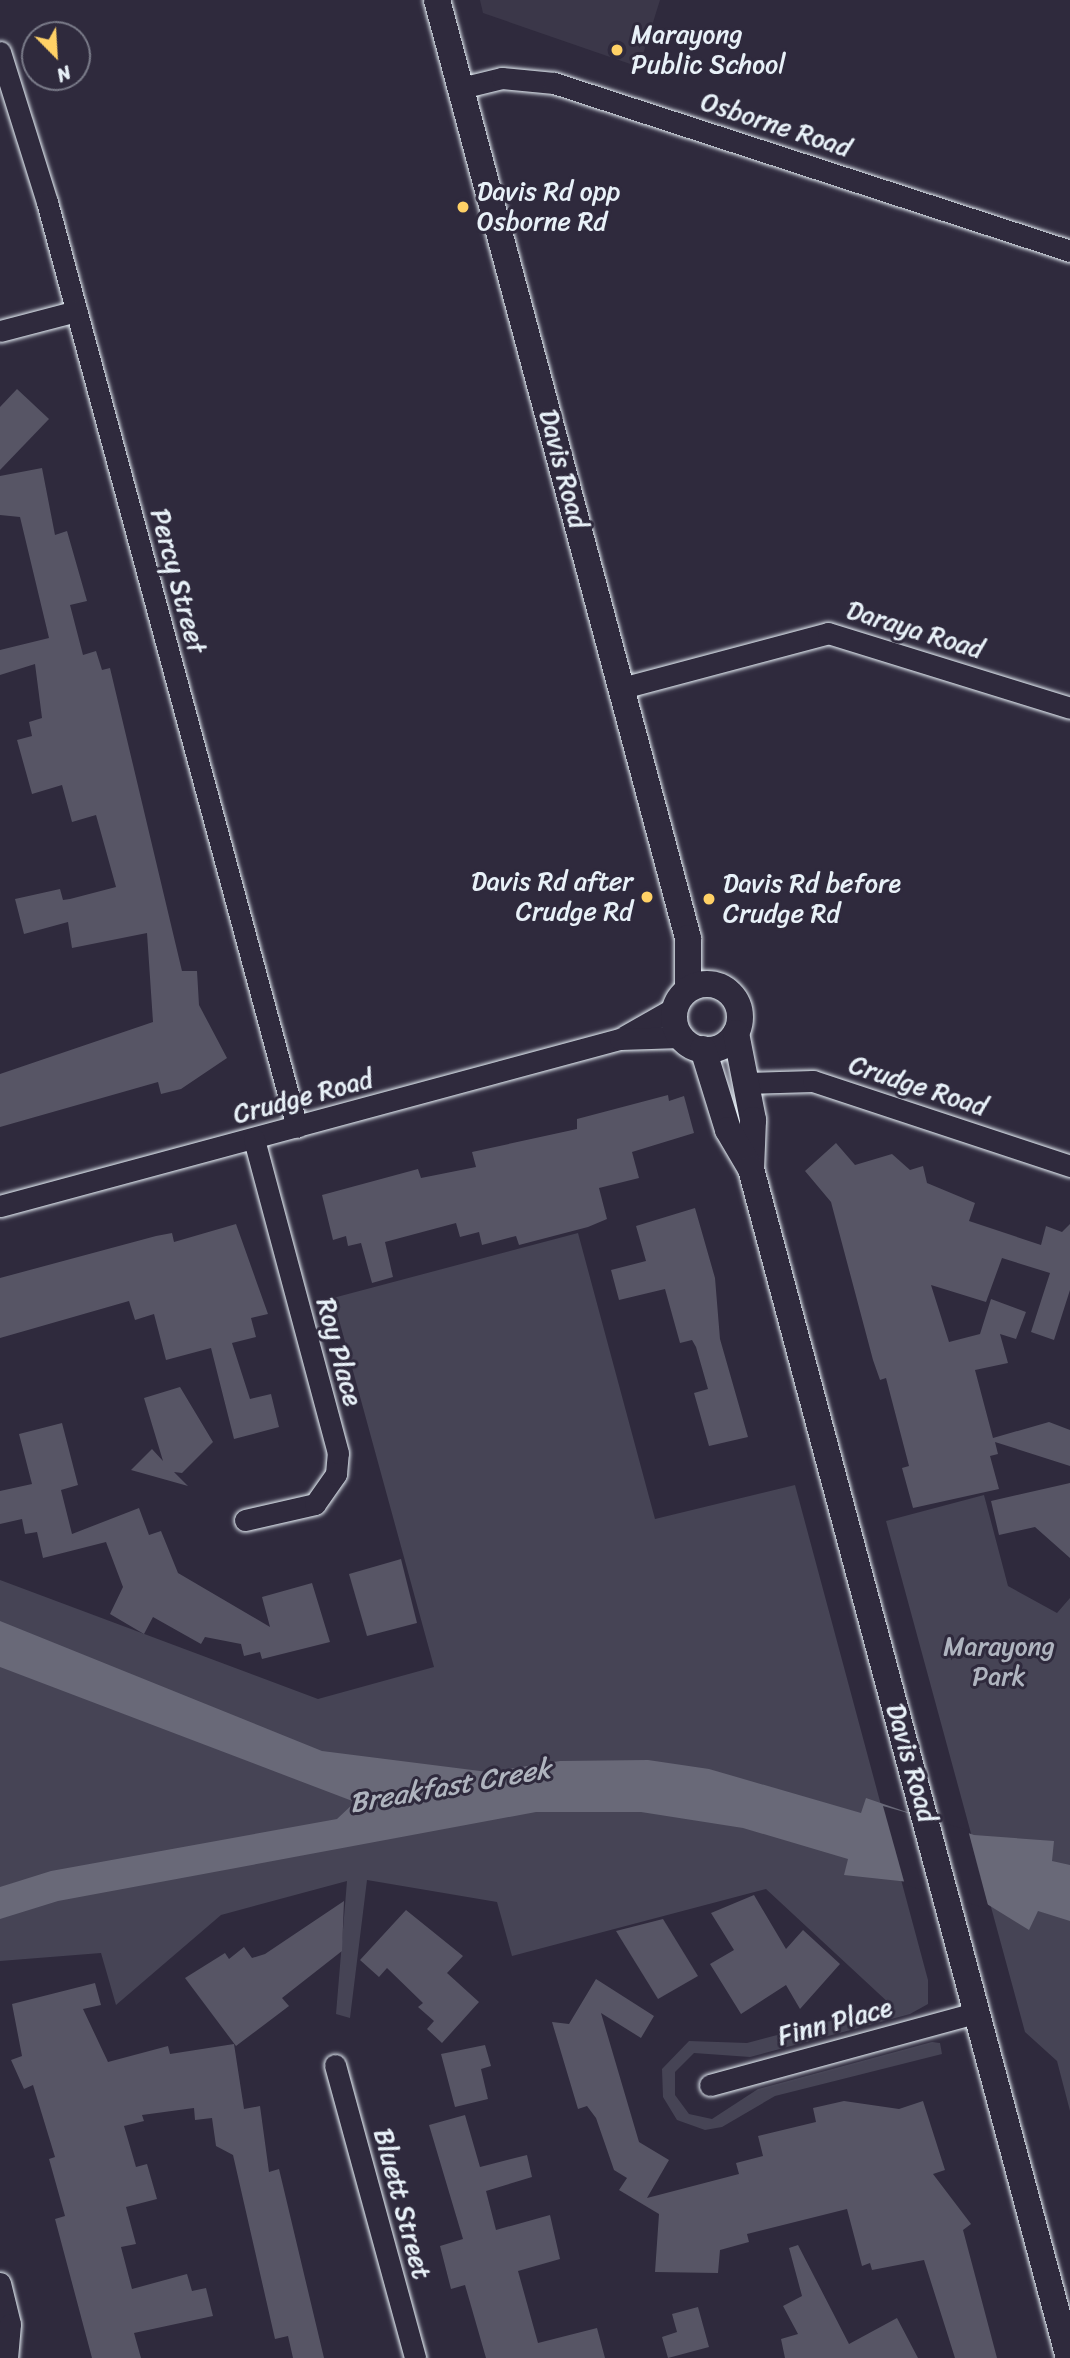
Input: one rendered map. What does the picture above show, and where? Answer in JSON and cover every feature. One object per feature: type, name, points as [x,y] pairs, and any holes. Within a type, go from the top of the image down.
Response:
[{"type":"street","name":"Davis Road","points":[[437,0],[688,938],[721,986]]},
{"type":"street","name":"Percy Street","points":[[0,52],[76,311],[297,1127]]},
{"type":"street","name":"Osborne Road","points":[[461,88],[515,78],[554,83],[1070,250]]},
{"type":"street","points":[[0,331],[76,311]]},
{"type":"street","name":"Daraya Road","points":[[622,688],[828,633],[1070,708]]},
{"type":"street","name":"Davis Road","points":[[682,998],[688,938]]},
{"type":"street","points":[[721,986],[737,1001],[736,1033],[719,1047],[692,1043],[682,998],[721,986]]},
{"type":"street","name":"Crudge Road","points":[[0,1206],[620,1039],[682,998]]},
{"type":"street","name":"Davis Road","points":[[736,1033],[753,1120],[751,1169]]},
{"type":"street","name":"Crudge Road","points":[[620,1039],[692,1043]]},
{"type":"street","name":"Davis Road","points":[[692,1043],[728,1130],[751,1169],[1069,2358]]},
{"type":"street","name":"Crudge Road","points":[[746,1083],[813,1081],[1070,1166]]},
{"type":"street","name":"Roy Place","points":[[245,1520],[315,1504],[336,1474],[338,1453],[254,1139]]},
{"type":"street","name":"Finn Place","points":[[710,2085],[975,2013]]},
{"type":"street","name":"Bluett Street","points":[[335,2065],[415,2358]]},
{"type":"street","points":[[0,2283],[10,2324],[7,2358]]},
{"type":"shaded area","name":"Marayong Public School","points":[[480,0],[660,0],[639,67],[483,13]]},
{"type":"green space","points":[[578,1233],[655,1519],[795,1485],[928,1980],[928,2004],[910,2014],[750,2057],[694,2053],[675,2072],[675,2095],[689,2114],[712,2119],[758,2089],[932,2042],[940,2043],[942,2054],[775,2096],[722,2127],[705,2130],[677,2120],[663,2097],[662,2069],[689,2041],[747,2043],[891,2005],[766,1889],[512,1956],[497,1902],[367,1880],[350,2018],[336,2014],[347,1881],[221,1915],[116,2005],[101,1953],[0,1961],[0,1580],[318,1699],[434,1667],[333,1298]]},
{"type":"green space","name":"Marayong Park","points":[[984,1495],[1008,1586],[1057,1613],[1070,1598],[1070,2111],[1057,2061],[1025,2032],[886,1521]]},
{"type":"water","name":"Breakfast Creek","points":[[0,1621],[322,1751],[488,1772],[560,1761],[648,1760],[709,1769],[861,1813],[866,1798],[974,1835],[1054,1841],[1052,1861],[1070,1865],[1070,1921],[1038,1911],[1029,1930],[982,1901],[909,1882],[844,1875],[848,1859],[743,1828],[641,1812],[536,1812],[58,1901],[0,1919],[0,1887],[51,1871],[337,1819],[355,1802],[0,1667]]},
{"type":"pier","points":[[883,1806],[968,1830],[989,1909],[905,1885]]},
{"type":"building","points":[[17,389],[49,419],[0,470],[0,407]]},
{"type":"building","points":[[42,468],[55,535],[67,531],[87,601],[70,605],[83,655],[96,651],[102,670],[110,668],[182,971],[197,971],[199,1005],[227,1058],[181,1089],[161,1094],[158,1082],[0,1127],[0,1074],[153,1022],[147,933],[72,948],[68,922],[24,934],[15,899],[60,889],[63,900],[116,887],[96,815],[72,822],[62,785],[32,794],[17,740],[32,736],[29,722],[42,718],[35,664],[0,675],[0,650],[49,638],[20,517],[0,515],[0,476]]},
{"type":"building","points":[[668,1095],[669,1101],[684,1096],[694,1133],[632,1152],[639,1178],[599,1188],[607,1219],[588,1227],[519,1245],[516,1236],[482,1245],[479,1232],[460,1237],[456,1223],[385,1242],[393,1277],[372,1283],[361,1243],[348,1246],[346,1236],[333,1240],[322,1195],[418,1169],[421,1178],[476,1167],[472,1152],[577,1129],[577,1119]]},
{"type":"building","points":[[836,1143],[855,1165],[892,1154],[910,1170],[923,1166],[927,1183],[975,1203],[969,1221],[1041,1245],[1046,1226],[1062,1232],[1070,1224],[1070,1290],[1054,1340],[1031,1332],[1050,1273],[1002,1258],[986,1302],[931,1285],[949,1342],[980,1334],[991,1299],[1026,1312],[1016,1339],[1000,1334],[1008,1363],[975,1370],[993,1438],[1049,1422],[1070,1430],[1070,1466],[995,1442],[998,1454],[990,1456],[999,1489],[913,1508],[902,1468],[909,1466],[886,1378],[880,1380],[873,1360],[831,1202],[805,1171]]},
{"type":"building","points":[[695,1208],[715,1278],[720,1339],[748,1437],[709,1446],[694,1393],[708,1389],[692,1340],[680,1343],[665,1289],[619,1300],[611,1270],[646,1261],[636,1226]]},
{"type":"building","points":[[236,1224],[268,1314],[251,1318],[256,1337],[232,1343],[250,1399],[271,1394],[279,1427],[234,1439],[211,1348],[166,1360],[154,1314],[135,1320],[129,1301],[0,1338],[0,1278],[156,1236],[172,1233],[174,1242]]},
{"type":"building","points":[[180,1387],[213,1442],[182,1473],[174,1472],[188,1486],[131,1470],[152,1449],[163,1461],[144,1398]]},
{"type":"building","points":[[62,1423],[78,1485],[61,1490],[72,1534],[139,1508],[149,1535],[161,1531],[178,1573],[270,1627],[262,1597],[312,1583],[330,1642],[262,1659],[260,1652],[244,1656],[241,1644],[205,1637],[201,1644],[153,1617],[144,1634],[110,1614],[123,1587],[106,1542],[43,1558],[37,1532],[25,1534],[22,1519],[0,1524],[0,1491],[32,1484],[19,1434]]},
{"type":"building","points":[[1070,1483],[1070,1558],[1035,1527],[999,1535],[991,1501]]},
{"type":"building","points":[[401,1559],[417,1623],[367,1636],[349,1574]]},
{"type":"building","points":[[754,1895],[786,1949],[803,1930],[840,1964],[800,2009],[786,1985],[741,2014],[710,1964],[734,1950],[711,1913]]},
{"type":"building","points":[[344,1901],[342,1951],[282,1998],[289,2006],[236,2046],[185,1978],[225,1953],[229,1959],[244,1947],[252,1958],[265,1954]]},
{"type":"building","points":[[406,1910],[463,1956],[447,1973],[479,2002],[442,2043],[427,2029],[434,2021],[418,2007],[423,2003],[387,1968],[379,1977],[360,1960]]},
{"type":"building","points":[[663,1919],[698,1976],[658,1999],[616,1931]]},
{"type":"building","points":[[596,1979],[654,2016],[641,2038],[601,2013],[639,2142],[669,2160],[647,2198],[739,2174],[736,2163],[763,2156],[758,2136],[816,2122],[813,2108],[844,2101],[899,2109],[923,2101],[945,2170],[933,2174],[971,2224],[963,2230],[997,2358],[955,2358],[924,2260],[872,2270],[870,2263],[862,2266],[847,2209],[747,2234],[749,2242],[720,2250],[718,2273],[655,2272],[659,2214],[619,2190],[627,2178],[614,2170],[596,2118],[587,2106],[578,2109],[552,2022],[569,2024]]},
{"type":"building","points":[[95,1983],[101,2005],[83,2009],[108,2062],[168,2046],[170,2054],[234,2044],[244,2109],[260,2106],[269,2172],[279,2169],[324,2358],[293,2358],[288,2336],[275,2339],[233,2155],[216,2146],[212,2118],[195,2120],[194,2108],[142,2115],[144,2121],[124,2126],[136,2167],[147,2164],[157,2199],[126,2207],[136,2244],[121,2247],[132,2289],[187,2274],[192,2291],[206,2288],[213,2316],[134,2333],[141,2358],[92,2358],[55,2219],[65,2216],[49,2159],[55,2157],[33,2085],[24,2089],[11,2060],[22,2056],[12,2004]]},
{"type":"building","points":[[485,2045],[491,2066],[481,2069],[488,2099],[455,2107],[441,2054]]},
{"type":"building","points":[[465,2115],[480,2167],[527,2155],[532,2177],[486,2191],[496,2230],[550,2215],[560,2259],[518,2271],[538,2343],[597,2328],[605,2358],[486,2358],[465,2285],[451,2289],[440,2246],[463,2239],[429,2125]]},
{"type":"building","points":[[798,2245],[849,2344],[897,2318],[918,2358],[785,2358],[781,2339],[798,2334],[783,2306],[802,2296],[789,2248]]},
{"type":"building","points":[[698,2307],[709,2347],[668,2358],[662,2337],[677,2332],[672,2314]]},
{"type":"place","name":"Marayong Public School","points":[[617,50]]},
{"type":"place","name":"Davis Rd opp Osborne Rd","points":[[463,207]]},
{"type":"place","name":"Davis Rd after Crudge Rd","points":[[647,897]]},
{"type":"place","name":"Davis Rd before Crudge Rd","points":[[709,899]]}]
